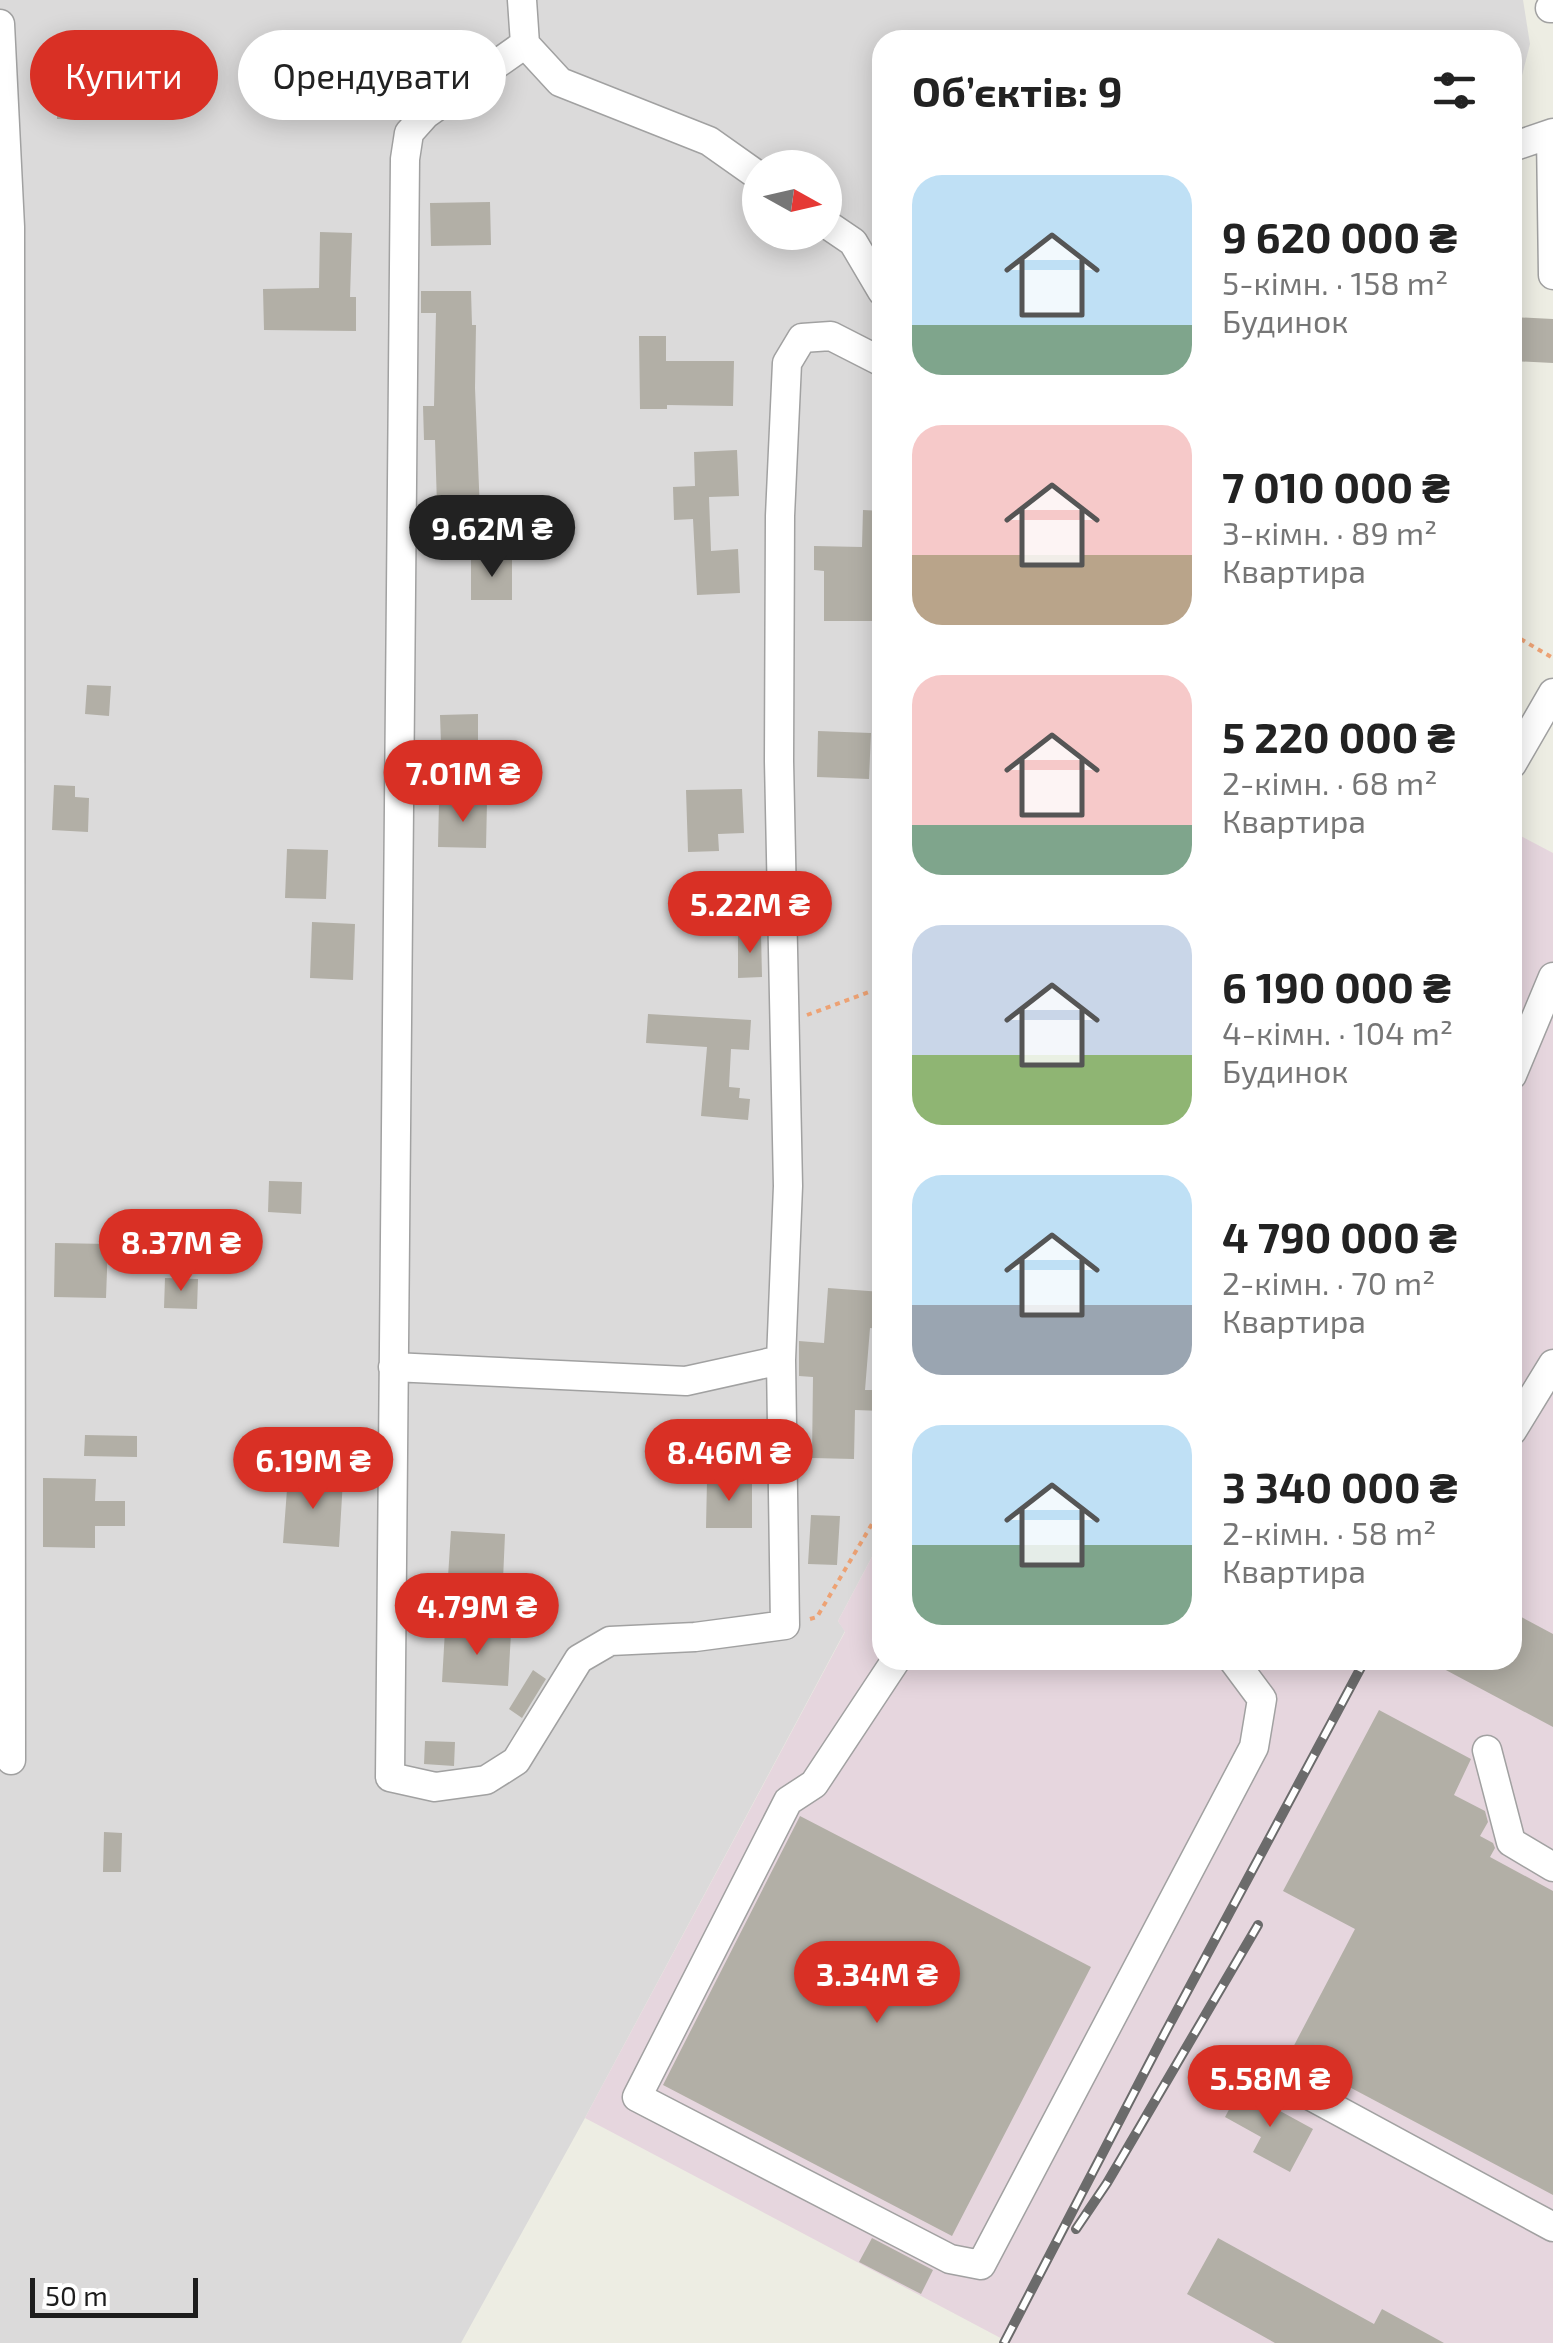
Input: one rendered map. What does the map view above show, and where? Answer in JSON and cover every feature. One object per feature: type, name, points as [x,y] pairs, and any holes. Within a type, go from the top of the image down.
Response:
[{"type":"street","points":[[522,0],[524,44],[560,82],[709,140],[742,163]]},
{"type":"street","points":[[0,24],[10,226],[4,737],[5,1354],[11,1760]]},
{"type":"street","points":[[524,44],[426,114],[409,132],[405,160],[390,1777],[436,1787],[486,1780],[516,1761],[579,1659],[610,1640],[695,1637],[785,1625],[782,1360],[788,1186],[782,1024],[780,535],[787,362],[802,338],[832,336],[872,357]]},
{"type":"street","points":[[1522,144],[1552,134],[1553,276]]},
{"type":"street","points":[[842,234],[853,242],[872,275]]},
{"type":"street","points":[[1522,747],[1553,693]]},
{"type":"street","points":[[1522,1051],[1553,976]]},
{"type":"street","points":[[393,1367],[686,1381],[782,1360]]},
{"type":"street","points":[[1522,1415],[1553,1364]]},
{"type":"street","points":[[889,1670],[814,1784],[788,1801],[638,2097],[950,2258],[981,2264],[1254,1747],[1262,1700],[1240,1670]]},
{"type":"street","points":[[1488,1750],[1512,1842],[1553,1867]]},
{"type":"street","points":[[1262,2070],[1553,2227]]},
{"type":"path","points":[[1522,640],[1553,658]]},
{"type":"path","points":[[782,1024],[872,991]]},
{"type":"path","points":[[785,1625],[817,1617],[872,1525]]},
{"type":"shaded area","points":[[0,0],[1523,0],[1530,44],[1522,76],[1522,30],[872,30],[872,1557],[838,1621],[845,1631],[461,2343],[0,2343]]},
{"type":"shaded area","points":[[1522,837],[1553,853],[1553,2343],[1010,2343],[585,2118],[845,1632],[838,1621],[872,1557],[872,1670],[1522,1670]]},
{"type":"building","points":[[490,202],[491,245],[431,246],[430,203]]},
{"type":"building","points":[[320,232],[352,233],[350,297],[356,297],[356,331],[264,330],[263,289],[319,288]]},
{"type":"building","points":[[421,291],[471,291],[472,325],[476,325],[481,537],[438,538],[435,440],[424,440],[423,406],[434,406],[436,313],[421,313]]},
{"type":"building","points":[[1522,317],[1553,319],[1553,363],[1522,361]]},
{"type":"building","points":[[639,336],[666,336],[666,361],[734,361],[733,406],[667,405],[667,409],[640,409]]},
{"type":"building","points":[[737,450],[739,496],[709,497],[711,551],[738,549],[740,593],[697,595],[693,519],[674,520],[673,487],[695,486],[694,452]]},
{"type":"building","points":[[863,510],[872,510],[872,621],[824,621],[824,571],[814,570],[814,546],[862,547]]},
{"type":"building","points":[[471,559],[512,559],[512,600],[471,600]]},
{"type":"building","points":[[87,685],[111,686],[109,716],[85,714]]},
{"type":"building","points":[[478,714],[478,743],[441,744],[440,715]]},
{"type":"building","points":[[818,731],[871,733],[869,779],[817,777]]},
{"type":"building","points":[[417,772],[445,774],[444,795],[417,794]]},
{"type":"building","points":[[54,785],[75,786],[75,797],[89,798],[88,832],[52,830]]},
{"type":"building","points":[[742,789],[744,833],[718,834],[719,851],[688,852],[686,790]]},
{"type":"building","points":[[439,801],[487,802],[486,848],[438,847]]},
{"type":"building","points":[[287,849],[328,850],[326,899],[285,898]]},
{"type":"building","points":[[312,922],[355,924],[353,980],[310,978]]},
{"type":"building","points":[[738,934],[761,934],[762,977],[738,978]]},
{"type":"building","points":[[648,1014],[751,1020],[749,1050],[731,1049],[729,1087],[740,1088],[739,1098],[750,1099],[748,1120],[701,1116],[707,1047],[646,1043]]},
{"type":"building","points":[[269,1181],[302,1182],[301,1214],[268,1212]]},
{"type":"building","points":[[55,1243],[108,1244],[106,1298],[54,1297]]},
{"type":"building","points":[[165,1278],[198,1279],[197,1309],[164,1308]]},
{"type":"building","points":[[828,1288],[872,1291],[865,1390],[872,1390],[872,1411],[855,1410],[854,1459],[812,1458],[813,1377],[799,1376],[799,1341],[824,1343]]},
{"type":"building","points":[[85,1435],[137,1436],[137,1457],[84,1456]]},
{"type":"building","points":[[288,1476],[343,1480],[339,1547],[283,1543]]},
{"type":"building","points":[[43,1478],[96,1479],[95,1501],[125,1501],[125,1526],[95,1526],[95,1548],[43,1547]]},
{"type":"building","points":[[707,1480],[752,1481],[752,1528],[706,1528]]},
{"type":"building","points":[[811,1515],[840,1516],[837,1565],[808,1564]]},
{"type":"building","points":[[451,1531],[505,1534],[503,1580],[448,1577]]},
{"type":"building","points":[[1522,1617],[1553,1634],[1553,1727],[1446,1670],[1522,1670]]},
{"type":"building","points":[[445,1630],[511,1633],[508,1686],[442,1682]]},
{"type":"building","points":[[533,1670],[546,1679],[522,1718],[509,1709]]},
{"type":"building","points":[[1379,1710],[1471,1759],[1454,1795],[1485,1811],[1488,1822],[1480,1836],[1493,1843],[1495,1848],[1490,1857],[1553,1891],[1553,2195],[1289,2055],[1355,1929],[1283,1891]]},
{"type":"building","points":[[425,1741],[455,1742],[454,1766],[424,1764]]},
{"type":"building","points":[[800,1816],[1091,1967],[952,2236],[663,2085]]},
{"type":"building","points":[[104,1832],[122,1833],[121,1872],[103,1872]]},
{"type":"building","points":[[1240,2089],[1313,2129],[1290,2172],[1253,2152],[1261,2137],[1225,2117]]},
{"type":"building","points":[[872,2238],[933,2270],[921,2294],[859,2262]]},
{"type":"building","points":[[1218,2238],[1374,2324],[1382,2309],[1444,2343],[1275,2343],[1187,2294]]},
{"type":"railway","points":[[1004,2343],[1360,1670]]},
{"type":"railway","points":[[1076,2229],[1258,1925]]}]
